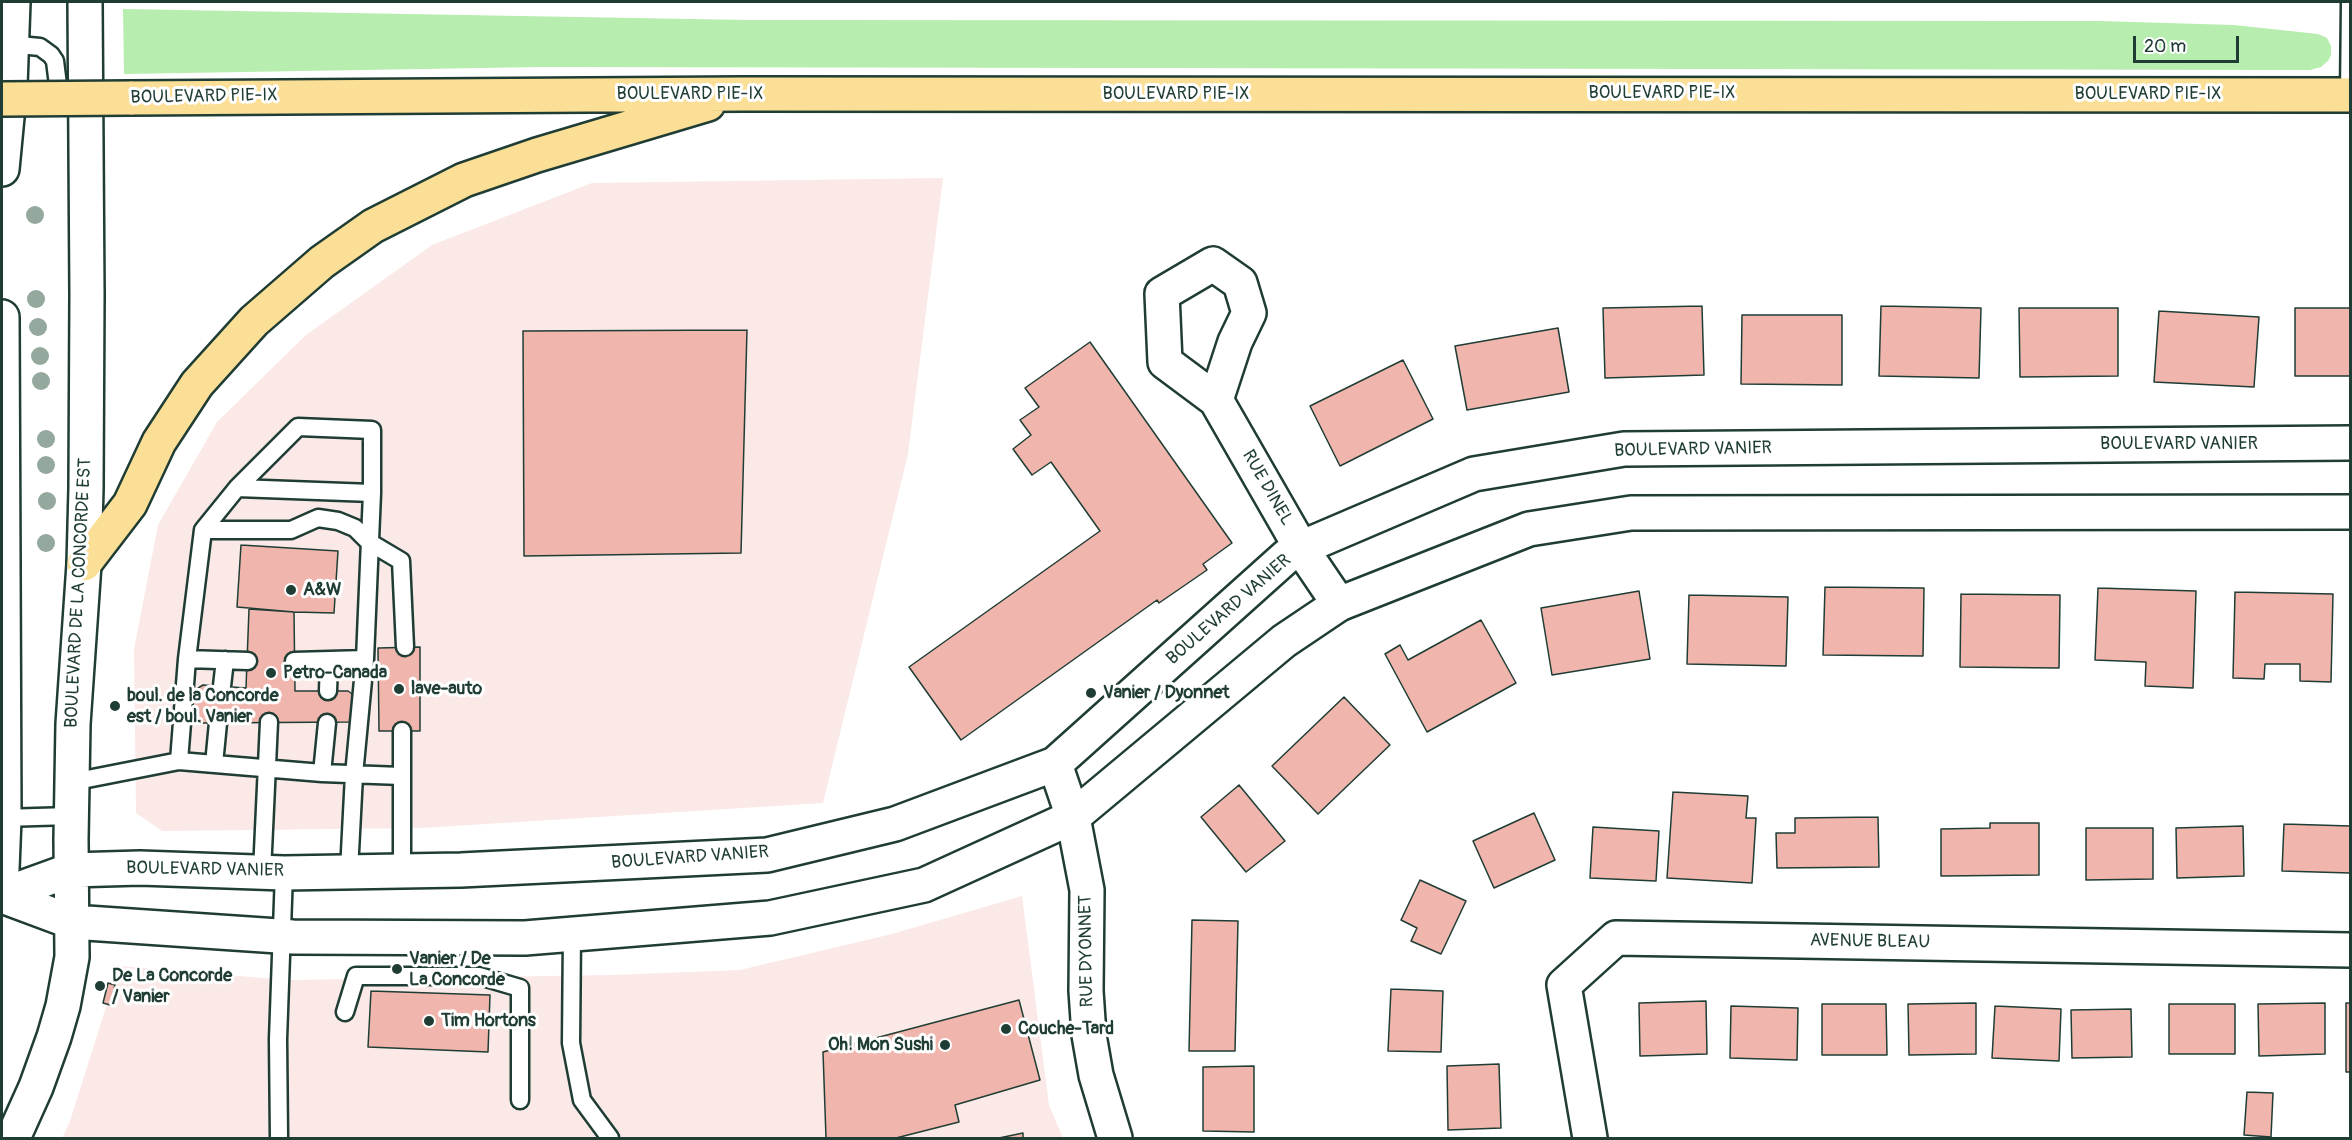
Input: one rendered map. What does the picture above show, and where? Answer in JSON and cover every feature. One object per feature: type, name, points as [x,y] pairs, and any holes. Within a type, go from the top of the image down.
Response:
[{"type":"highway","name":"BOULEVARD PIE-IX","points":[[2,99],[743,94],[2350,95]]},
{"type":"highway","points":[[84,564],[130,504],[159,442],[197,384],[233,341],[277,299],[348,243],[373,226],[430,196],[495,169],[743,94]]},
{"type":"street","points":[[2,169],[7,44],[14,2]]},
{"type":"street","name":"BOULEVARD DE LA CONCORDE EST","points":[[13,1138],[45,1062],[63,1006],[71,970],[73,724],[84,564],[85,2]]},
{"type":"street","points":[[2,317],[2,869]]},
{"type":"street","name":"RUE DINEL","points":[[1216,400],[1301,548],[1339,604]]},
{"type":"street","name":"BOULEVARD VANIER","points":[[2,896],[71,870],[140,868],[273,872],[488,869],[766,855],[895,824],[1055,764],[1287,556],[1474,474],[1624,449],[2350,443]]},
{"type":"street","name":"BOULEVARD VANIER","points":[[2,896],[72,922],[282,936],[525,938],[770,918],[924,885],[1073,817],[1284,641],[1339,604],[1529,529],[1631,513],[2350,512]]},
{"type":"street","name":"RUE DYONNET","points":[[1055,764],[1073,817],[1087,890],[1086,991],[1089,1035],[1096,1075],[1115,1138]]},
{"type":"street","name":"AVENUE BLEAU","points":[[1590,1138],[1564,985],[1616,938],[2350,950]]},
{"type":"lane","points":[[2350,3],[2350,95]]},
{"type":"lane","points":[[7,44],[40,47],[51,55],[55,61],[58,86],[86,131]]},
{"type":"lane","points":[[179,762],[203,530],[237,488],[298,426],[372,430],[372,493],[365,660],[354,775],[349,871]]},
{"type":"lane","points":[[237,488],[372,493]]},
{"type":"lane","points":[[203,530],[291,530],[318,518],[338,521],[355,528],[369,542],[401,561],[405,647]]},
{"type":"lane","points":[[188,659],[248,661]]},
{"type":"lane","points":[[222,686],[225,660]]},
{"type":"lane","points":[[294,661],[365,660]]},
{"type":"lane","points":[[328,691],[330,661]]},
{"type":"lane","points":[[269,722],[267,768],[273,872],[282,936],[278,1039],[279,1138]]},
{"type":"lane","points":[[214,764],[218,723]]},
{"type":"lane","points":[[322,772],[327,723]]},
{"type":"lane","points":[[402,731],[402,870]]},
{"type":"lane","points":[[72,782],[179,762],[354,775],[401,776]]},
{"type":"lane","points":[[3,818],[71,816]]},
{"type":"lane","points":[[572,934],[571,1044],[582,1100],[610,1138]]},
{"type":"lane","points":[[345,1012],[356,976],[479,976],[520,988],[520,1100]]},
{"type":"shaded area","points":[[943,178],[908,454],[823,803],[422,828],[162,831],[136,813],[134,649],[158,525],[217,422],[306,335],[432,245],[592,183]]},
{"type":"shaded area","points":[[1022,896],[1049,1105],[1063,1138],[62,1138],[69,1124],[119,966],[287,980],[612,975],[740,970],[892,934]]},
{"type":"green space","points":[[123,9],[748,20],[2099,21],[2234,25],[2318,34],[2327,38],[2331,46],[2331,55],[2321,67],[2310,70],[542,67],[124,74]]},
{"type":"building","points":[[1702,306],[1704,375],[1605,378],[1603,308]]},
{"type":"building","points":[[1881,306],[1981,308],[1979,378],[1879,376]]},
{"type":"building","points":[[2019,308],[2118,308],[2118,376],[2020,377]]},
{"type":"building","points":[[2295,308],[2350,308],[2350,376],[2295,376]]},
{"type":"building","points":[[2159,311],[2259,317],[2254,387],[2154,382]]},
{"type":"building","points":[[1742,315],[1842,315],[1842,385],[1741,384]]},
{"type":"building","points":[[1558,328],[1569,392],[1467,410],[1455,346]]},
{"type":"building","points":[[747,330],[741,553],[524,556],[523,331]]},
{"type":"building","points":[[1090,342],[1232,543],[1203,564],[1207,570],[1159,603],[1157,600],[961,740],[909,667],[1100,531],[1051,462],[1032,475],[1013,449],[1031,435],[1020,420],[1039,407],[1025,388]]},
{"type":"building","points":[[1403,360],[1433,419],[1340,466],[1310,406]]},
{"type":"building","points":[[241,545],[338,551],[334,613],[237,607]]},
{"type":"building","points":[[1825,587],[1924,588],[1923,656],[1823,655]]},
{"type":"building","points":[[2098,588],[2196,591],[2193,688],[2145,686],[2146,662],[2095,660]]},
{"type":"building","points":[[1639,591],[1650,659],[1552,675],[1541,608]]},
{"type":"building","points":[[2235,592],[2333,594],[2331,682],[2300,681],[2300,664],[2265,664],[2264,679],[2233,678]]},
{"type":"building","points":[[1961,594],[2060,595],[2059,668],[1960,667]]},
{"type":"building","points":[[1689,595],[1788,597],[1786,666],[1687,664]]},
{"type":"building","name":"Petro-Canada","points":[[249,609],[294,612],[295,691],[348,691],[355,696],[355,709],[350,722],[203,723],[186,714],[185,696],[203,685],[246,688]]},
{"type":"building","points":[[1481,620],[1516,683],[1427,732],[1385,654],[1400,645],[1408,660]]},
{"type":"building","name":"lave-auto","points":[[420,647],[420,731],[379,731],[378,648]]},
{"type":"building","points":[[1344,697],[1390,745],[1318,814],[1272,766]]},
{"type":"building","points":[[1239,785],[1285,841],[1246,872],[1201,817]]},
{"type":"building","points":[[1673,792],[1748,796],[1746,818],[1756,818],[1752,883],[1667,878]]},
{"type":"building","points":[[1534,813],[1555,860],[1494,888],[1473,841]]},
{"type":"building","points":[[1878,817],[1879,867],[1777,868],[1776,833],[1795,833],[1795,818]]},
{"type":"building","points":[[1990,823],[2039,823],[2039,875],[1941,876],[1941,829],[1990,828]]},
{"type":"building","points":[[2284,824],[2350,826],[2350,873],[2282,871]]},
{"type":"building","points":[[2243,826],[2244,876],[2177,878],[2176,828]]},
{"type":"building","points":[[1593,827],[1659,831],[1656,881],[1590,878]]},
{"type":"building","points":[[2086,828],[2153,828],[2153,879],[2086,880]]},
{"type":"building","points":[[1420,880],[1466,901],[1441,954],[1411,941],[1417,928],[1401,920]]},
{"type":"building","points":[[1192,920],[1238,921],[1235,1051],[1189,1051]]},
{"type":"building","points":[[108,983],[115,985],[110,1005],[103,1003]]},
{"type":"building","points":[[1391,989],[1443,991],[1441,1052],[1388,1051]]},
{"type":"building","name":"Tim Hortons","points":[[371,991],[490,995],[488,1052],[368,1047]]},
{"type":"building","points":[[1019,1000],[1040,1080],[955,1105],[959,1122],[896,1138],[826,1138],[823,1052]]},
{"type":"building","points":[[1706,1001],[1707,1054],[1640,1056],[1639,1003]]},
{"type":"building","points":[[1976,1003],[1976,1054],[1909,1055],[1908,1004]]},
{"type":"building","points":[[2325,1003],[2325,1054],[2259,1056],[2258,1004]]},
{"type":"building","points":[[2346,1003],[2350,1003],[2350,1072],[2346,1072]]},
{"type":"building","points":[[1822,1004],[1886,1004],[1887,1055],[1822,1055]]},
{"type":"building","points":[[2169,1004],[2235,1004],[2235,1054],[2169,1054]]},
{"type":"building","points":[[1731,1006],[1798,1008],[1797,1060],[1730,1058]]},
{"type":"building","points":[[1995,1006],[2061,1009],[2059,1061],[1992,1058]]},
{"type":"building","points":[[2131,1009],[2132,1057],[2072,1058],[2071,1010]]},
{"type":"building","points":[[1499,1064],[1501,1128],[1448,1130],[1447,1066]]},
{"type":"building","points":[[1254,1066],[1254,1132],[1203,1131],[1203,1067]]},
{"type":"building","points":[[2247,1092],[2273,1093],[2271,1137],[2244,1135]]},
{"type":"building","points":[[1023,1133],[1023,1138],[999,1138]]},
{"type":"place","name":"A&W","points":[[291,590]]},
{"type":"place","name":"Petro-Canada","points":[[271,673]]},
{"type":"place","name":"lave-auto","points":[[399,689]]},
{"type":"place","name":"Vanier / Dyonnet","points":[[1091,693]]},
{"type":"place","name":"boul. de la Concorde est / boul. Vanier","points":[[115,706]]},
{"type":"place","name":"Vanier / De La Concorde","points":[[397,969]]},
{"type":"place","name":"De La Concorde / Vanier","points":[[100,986]]},
{"type":"place","name":"Tim Hortons","points":[[429,1021]]},
{"type":"place","name":"Couche-Tard","points":[[1006,1029]]},
{"type":"place","name":"Oh! Mon Sushi","points":[[945,1045]]}]
